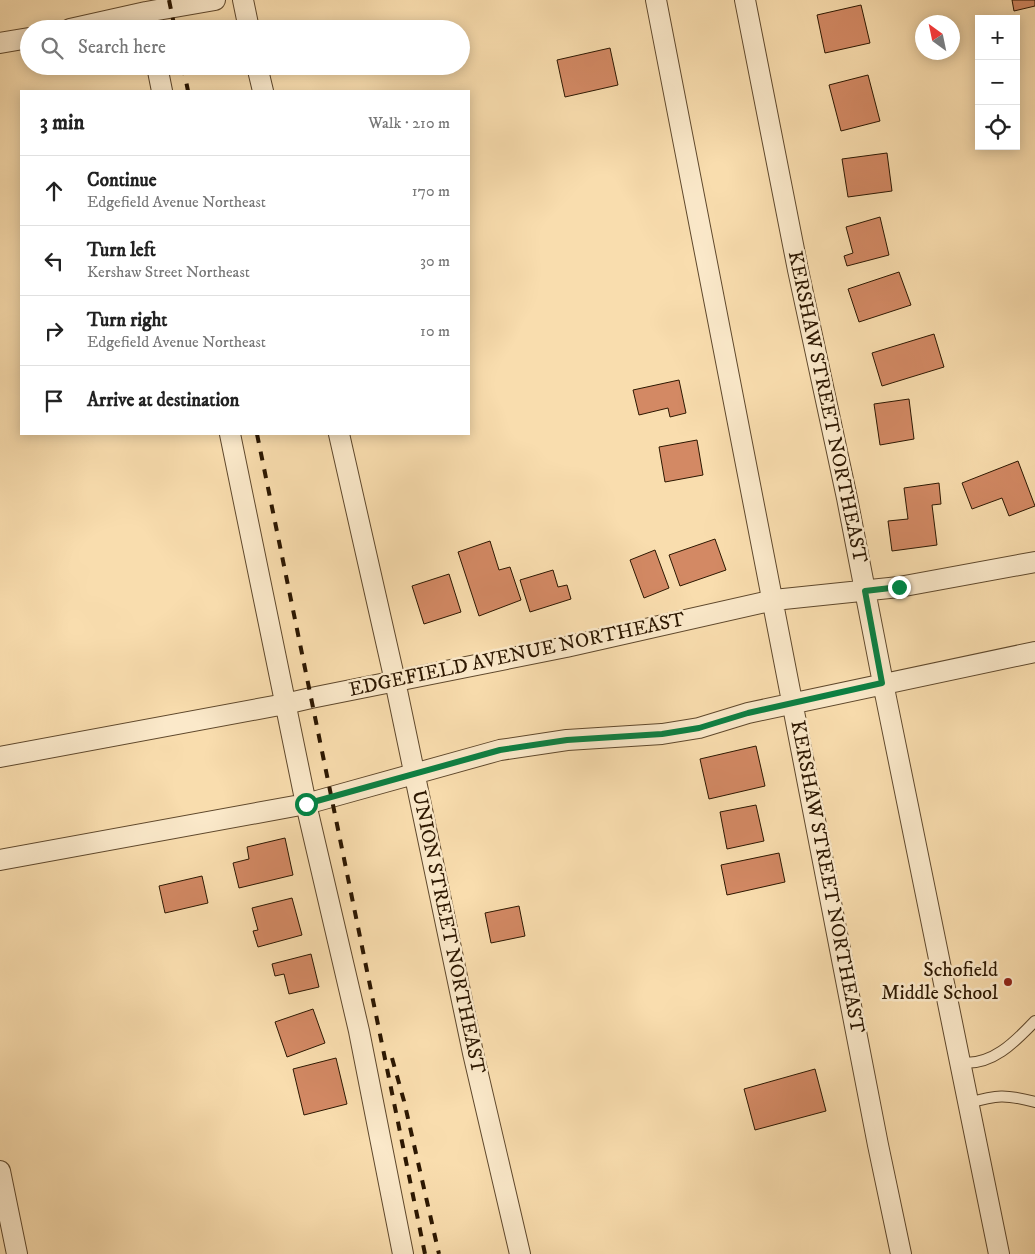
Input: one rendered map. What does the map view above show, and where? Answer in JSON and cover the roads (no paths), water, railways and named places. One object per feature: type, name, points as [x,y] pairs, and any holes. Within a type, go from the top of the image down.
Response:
[{"type":"street","points":[[116,20],[214,0]]},
{"type":"street","points":[[243,0],[247,20]]},
{"type":"street","name":"KERSHAW STREET NORTHEAST","points":[[656,0],[875,1126],[902,1254]]},
{"type":"street","name":"KERSHAW STREET NORTHEAST","points":[[745,0],[796,260],[847,498],[882,683],[999,1254]]},
{"type":"street","points":[[0,44],[20,40]]},
{"type":"street","points":[[158,75],[162,90]]},
{"type":"street","points":[[260,75],[263,90]]},
{"type":"street","points":[[230,435],[306,804],[359,1031],[403,1254]]},
{"type":"street","name":"UNION STREET NORTHEAST","points":[[340,435],[395,681],[473,1053],[520,1254]]},
{"type":"street","name":"EDGEFIELD AVENUE NORTHEAST","points":[[0,757],[285,704],[566,647],[774,600],[899,587],[1035,562]]},
{"type":"street","points":[[0,860],[306,804],[500,750],[567,740],[662,734],[699,728],[748,713],[1035,652]]},
{"type":"street","points":[[0,1171],[17,1254]]},
{"type":"lane","points":[[960,1062],[970,1064],[988,1060],[1007,1048],[1035,1021]]},
{"type":"lane","points":[[968,1103],[994,1096],[1014,1096],[1035,1102]]},
{"type":"railway","points":[[169,0],[173,20]]},
{"type":"railway","points":[[185,75],[188,90]]},
{"type":"railway","points":[[257,435],[425,1254]]},
{"type":"railway","points":[[392,1058],[404,1101],[439,1254]]},
{"type":"place","name":"Schofield Middle School","points":[[1008,982]]}]
